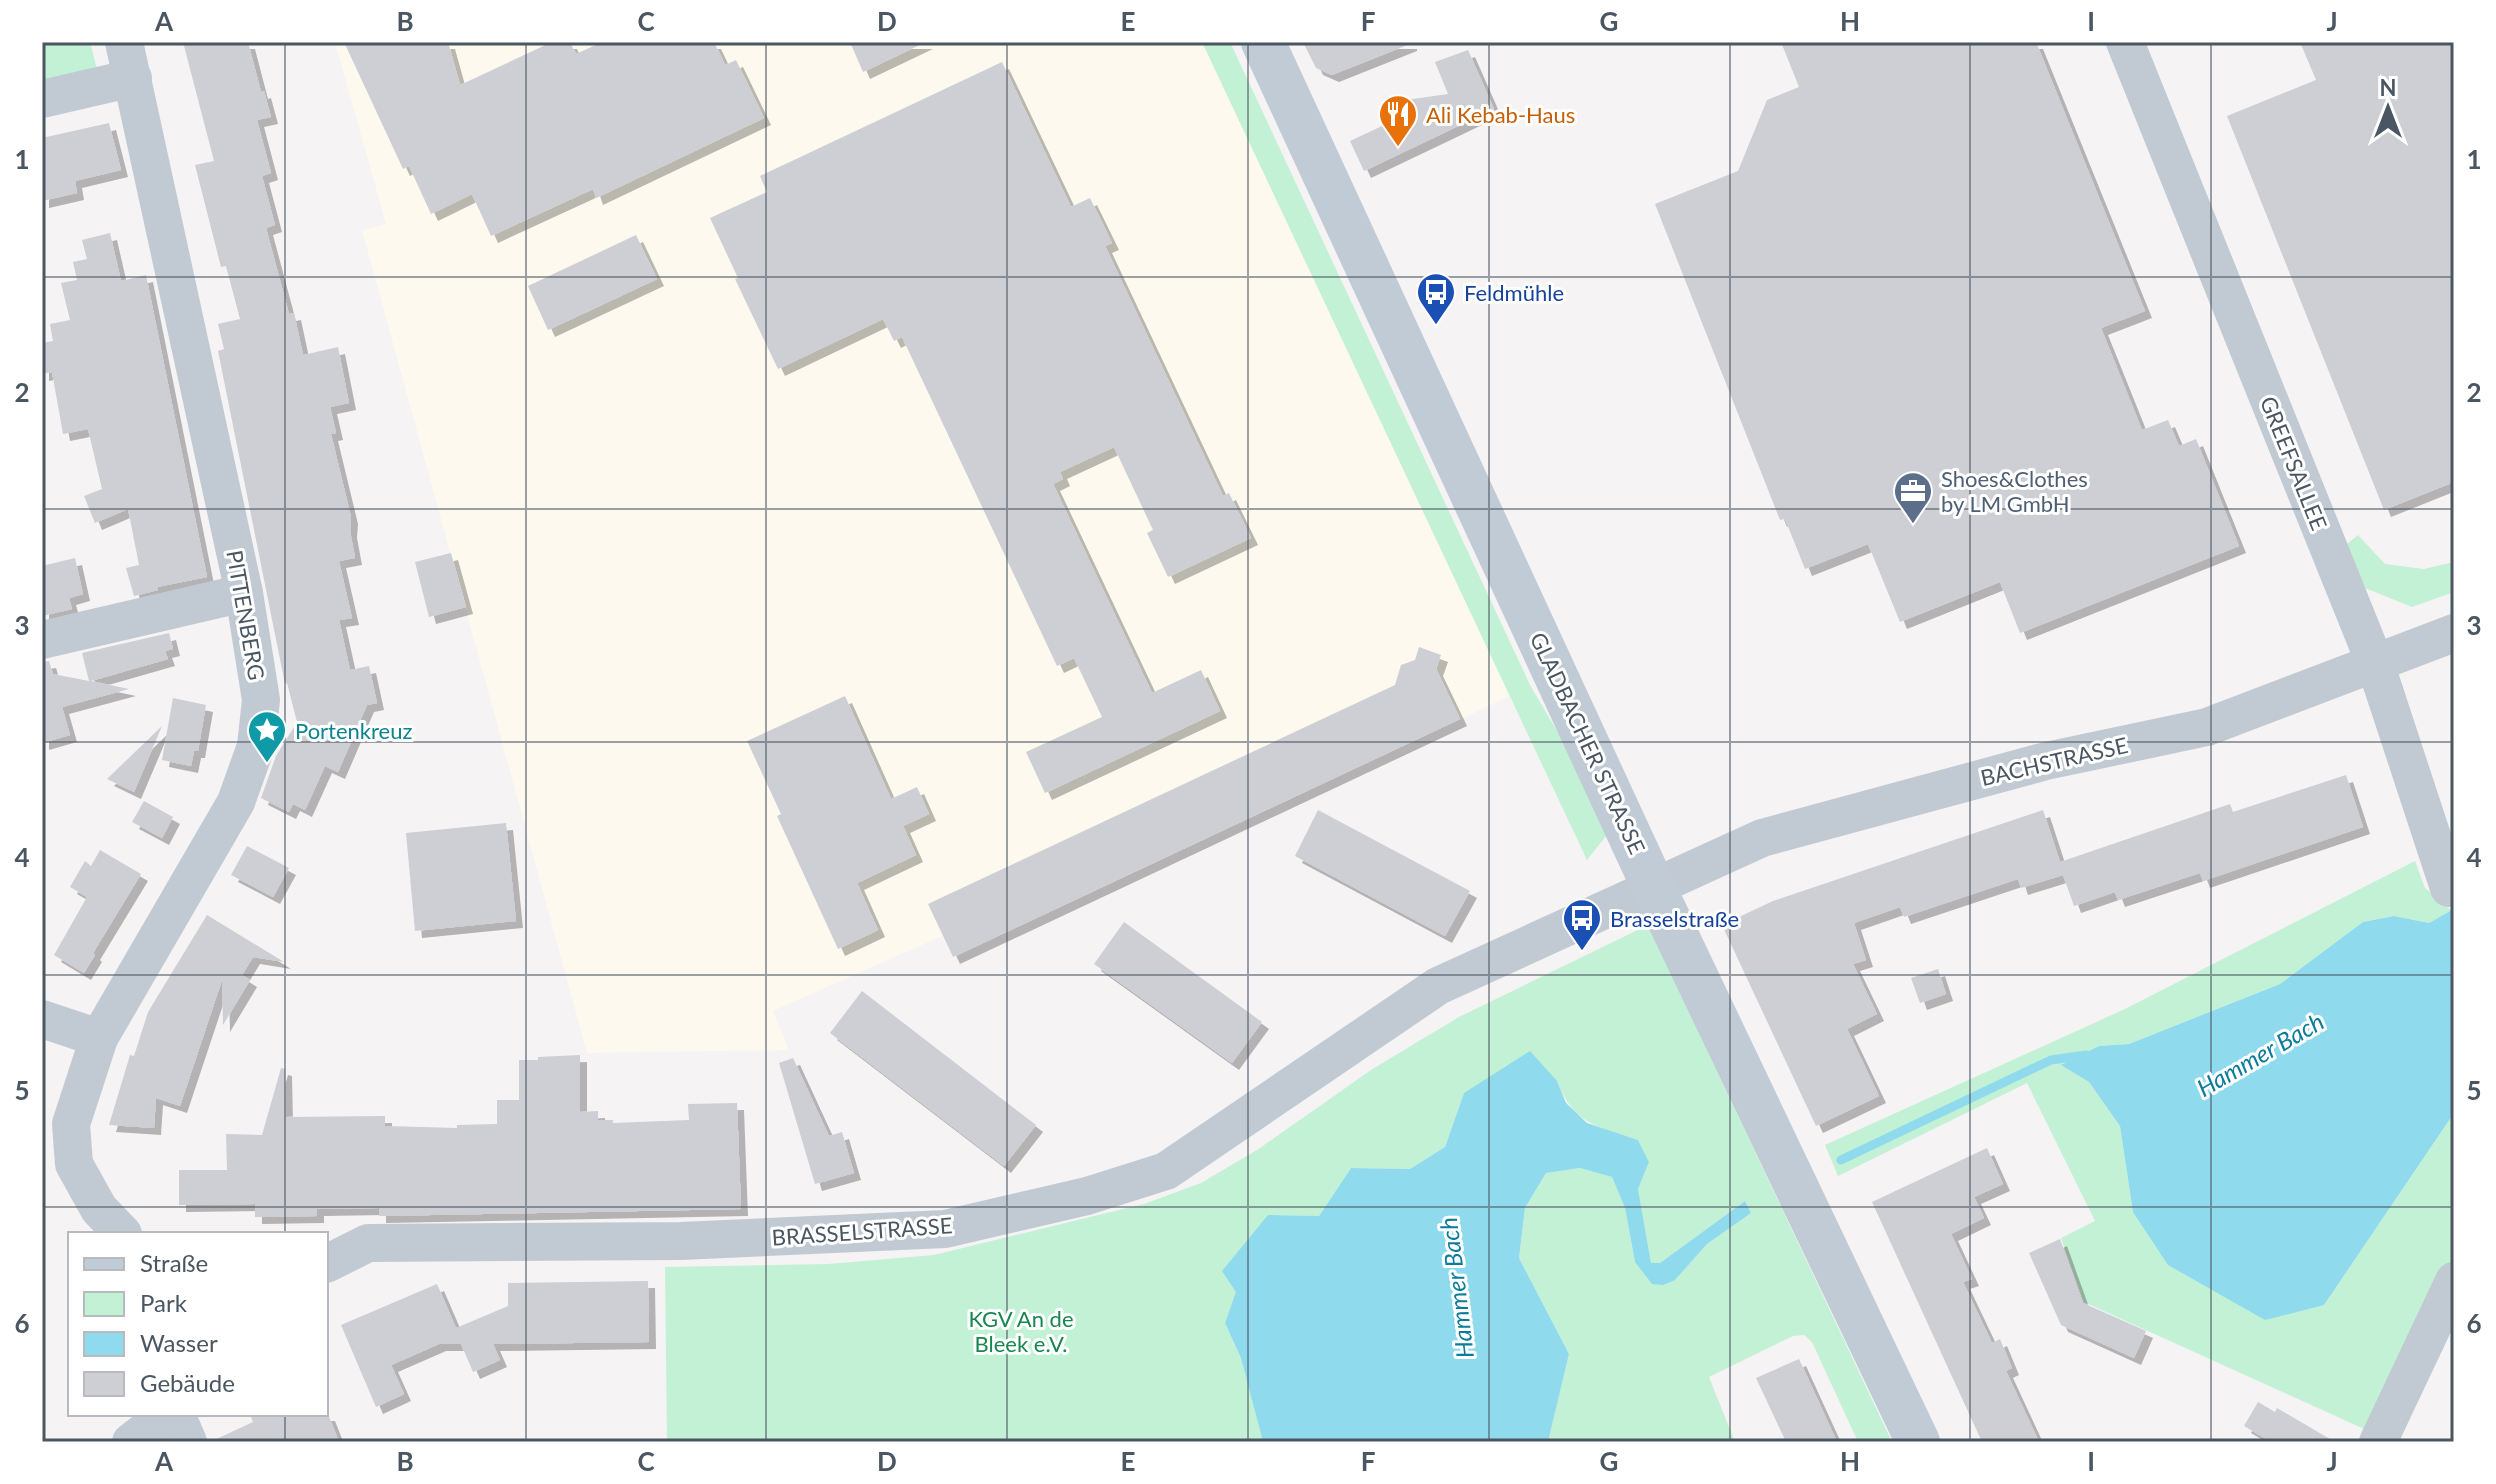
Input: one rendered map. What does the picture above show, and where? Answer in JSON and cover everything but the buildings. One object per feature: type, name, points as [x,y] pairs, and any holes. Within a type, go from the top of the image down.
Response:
[{"type":"main road","name":"GLADBACHER STRASSE","points":[[1263,42],[1653,886],[1918,1442]]},
{"type":"street","name":"GREEFSALLEE","points":[[2125,42],[2375,663],[2449,888]]},
{"type":"street","points":[[42,99],[129,60]]},
{"type":"street","name":"PITTENBERG","points":[[121,1232],[99,1209],[74,1164],[71,1124],[99,1038],[236,802],[256,746],[261,700],[244,593],[129,60]]},
{"type":"street","points":[[42,640],[244,593]]},
{"type":"street","name":"BACHSTRASSE","points":[[1653,886],[1762,838],[2046,761],[2207,727],[2454,633]]},
{"type":"street","name":"BRASSELSTRASSE","points":[[328,1263],[368,1243],[681,1241],[945,1229],[1087,1196],[1166,1171],[1438,986],[1653,886]]},
{"type":"street","points":[[42,1019],[99,1038]]},
{"type":"street","points":[[328,1243],[368,1243]]},
{"type":"street","points":[[2378,1442],[2454,1281]]},
{"type":"street","points":[[131,1442],[164,1416]]},
{"type":"street","points":[[177,1416],[188,1442]]},
{"type":"shaded area","points":[[335,42],[1202,42],[1510,696],[953,958],[942,936],[773,1011],[789,1050],[587,1053],[362,230],[386,224]]},
{"type":"green space","points":[[42,42],[90,42],[100,81],[42,95]]},
{"type":"green space","points":[[1202,42],[1230,42],[1531,687],[1563,741],[1606,836],[1587,860]]},
{"type":"green space","points":[[2358,535],[2385,564],[2424,569],[2454,562],[2454,592],[2412,607],[2360,586],[2341,549]]},
{"type":"green space","points":[[2415,861],[2425,888],[2452,911],[2429,923],[2394,916],[2363,922],[2280,984],[2129,1044],[2099,1046],[2062,1065],[2089,1082],[2120,1126],[2133,1212],[2324,1305],[2454,1113],[2454,1263],[2373,1433],[2084,1302],[2061,1238],[2095,1221],[2027,1083],[1838,1176],[1825,1145],[2125,1009]]},
{"type":"green space","name":"KGV An de Bleek e.V.","points":[[1648,925],[1892,1442],[1858,1442],[1812,1342],[1804,1335],[1793,1336],[1709,1377],[1735,1442],[1548,1442],[1569,1354],[1519,1258],[1525,1208],[1546,1173],[1580,1168],[1612,1177],[1625,1208],[1635,1262],[1675,1280],[1707,1244],[1751,1213],[1745,1201],[1660,1263],[1651,1263],[1638,1189],[1649,1162],[1638,1140],[1588,1122],[1571,1107],[1557,1081],[1464,1093],[1445,1147],[1410,1169],[1351,1168],[1319,1216],[1268,1215],[1225,1323],[1241,1358],[1263,1442],[667,1442],[665,1267],[828,1264],[934,1255],[1144,1204],[1201,1183],[1257,1150],[1371,1070],[1459,1017]]},
{"type":"water","points":[[2454,909],[2454,1113],[2324,1305],[2265,1320],[2168,1265],[2133,1212],[2120,1126],[2089,1082],[2061,1065],[2099,1046],[2129,1044],[2280,984],[2363,922],[2394,916],[2429,923]]},
{"type":"water","points":[[1530,1051],[1557,1081],[1566,1103],[1587,1123],[1638,1140],[1649,1162],[1638,1189],[1651,1263],[1660,1263],[1745,1201],[1751,1213],[1707,1244],[1675,1280],[1663,1285],[1652,1284],[1635,1262],[1625,1208],[1612,1177],[1580,1168],[1546,1173],[1525,1208],[1519,1258],[1569,1354],[1548,1442],[1263,1442],[1241,1358],[1225,1323],[1236,1292],[1222,1271],[1268,1215],[1319,1216],[1351,1168],[1410,1169],[1445,1147],[1464,1093]]},
{"type":"waterway","name":"Hammer Bach","points":[[1841,1160],[2051,1060],[2086,1055],[2097,1060]]},
{"type":"place","name":"Ali Kebab-Haus","points":[[1398,148]]},
{"type":"place","name":"Feldmühle","points":[[1436,326]]},
{"type":"place","name":"Shoes&Clothes by LM GmbH","points":[[1913,525]]},
{"type":"place","name":"Portenkreuz","points":[[267,764]]},
{"type":"place","name":"Brasselstraße","points":[[1582,952]]}]
